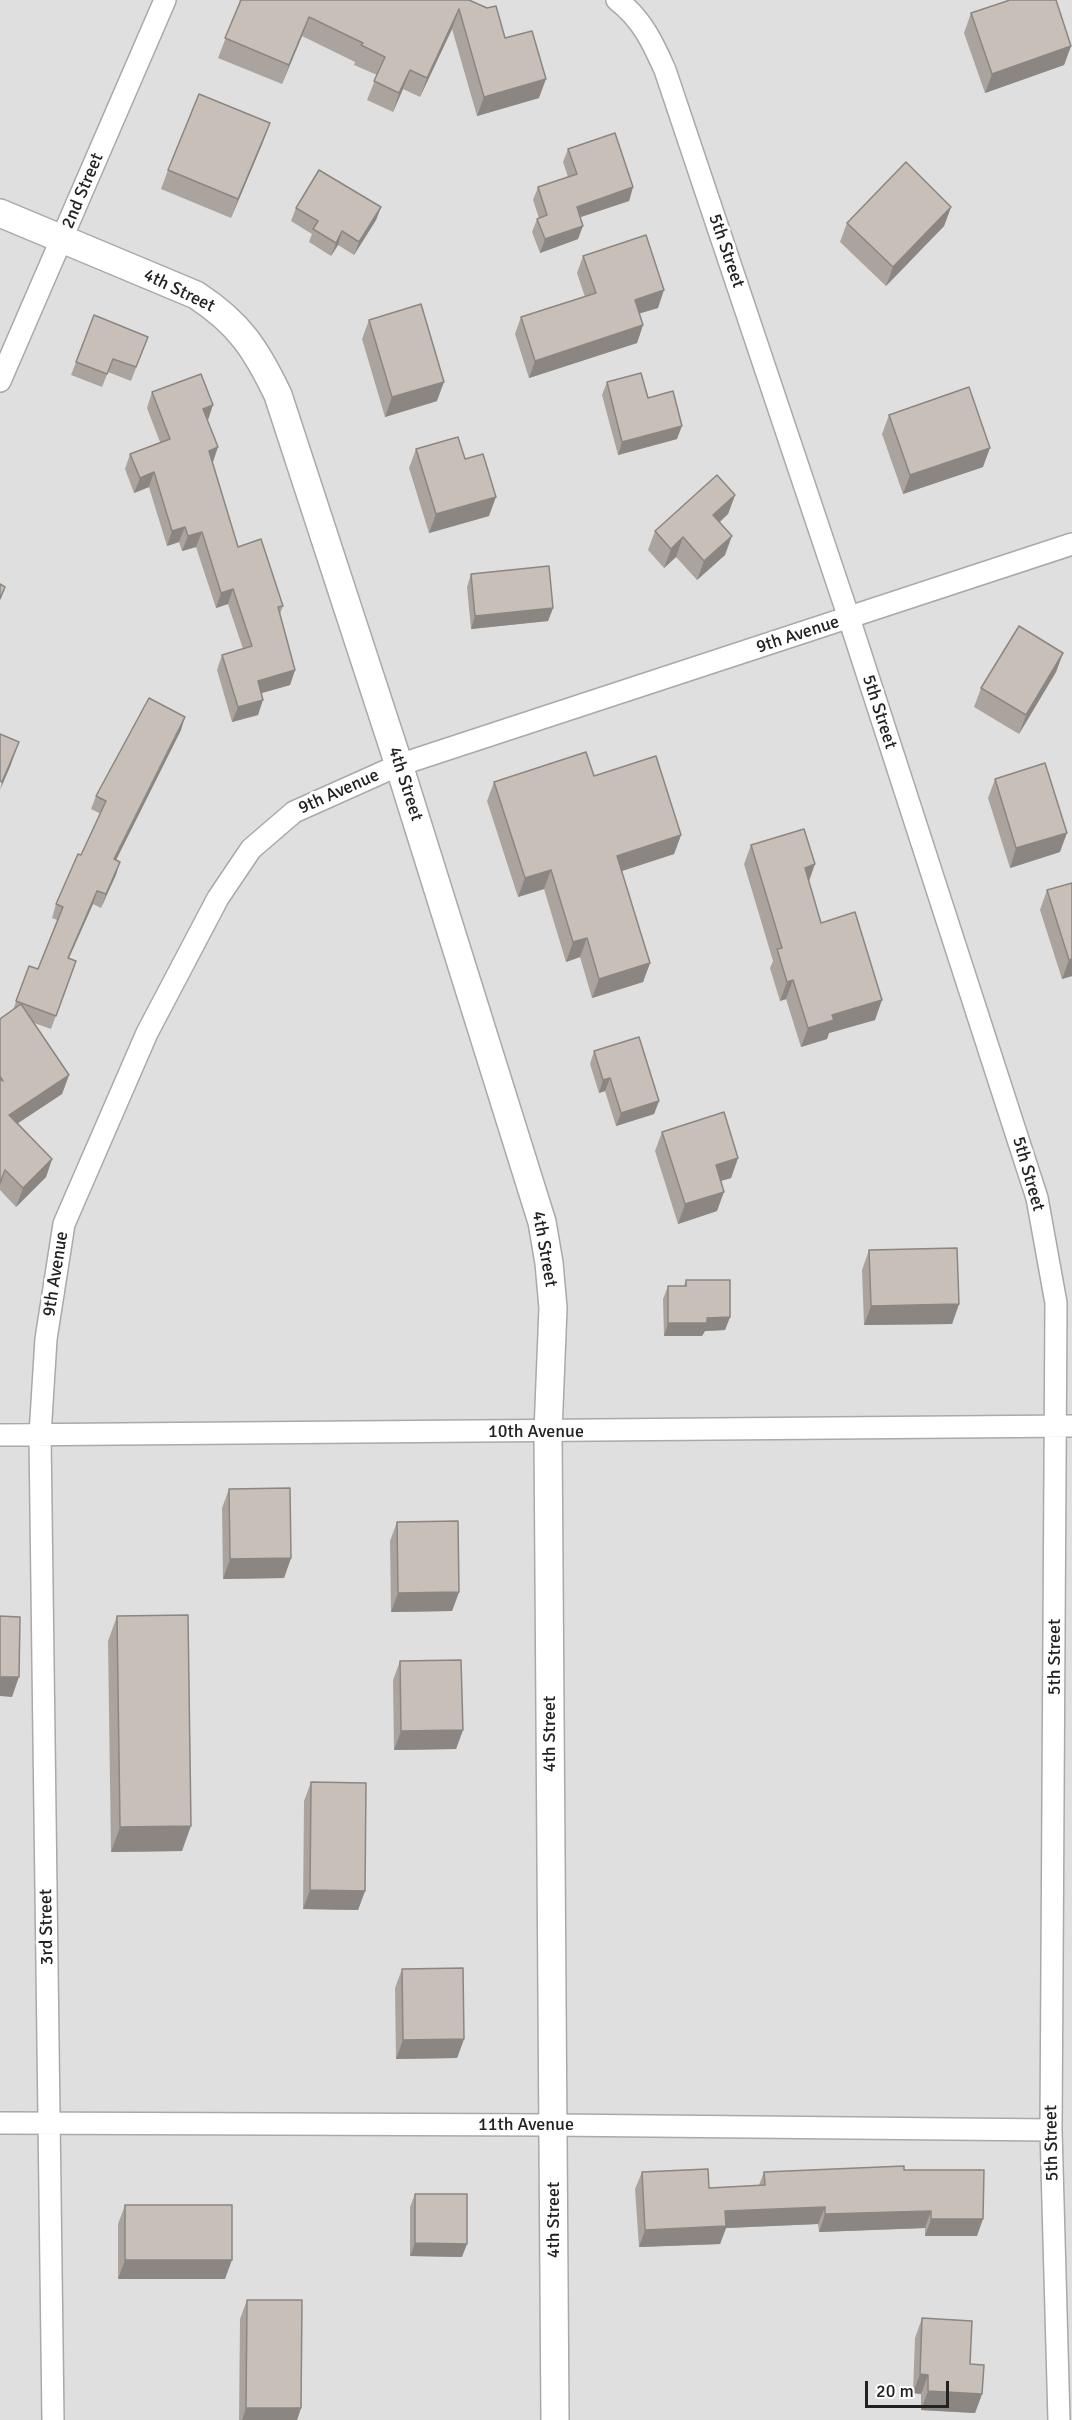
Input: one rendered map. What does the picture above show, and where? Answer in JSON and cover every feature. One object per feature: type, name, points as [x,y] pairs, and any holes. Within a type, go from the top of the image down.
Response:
[{"type":"street","name":"2nd Street","points":[[0,381],[165,0]]},
{"type":"street","name":"5th Street","points":[[617,0],[631,10],[650,36],[665,70],[849,618],[1037,1198],[1056,1303],[1065,1426],[1051,2130],[1059,2420]]},
{"type":"street","name":"4th Street","points":[[0,213],[196,295],[220,311],[242,333],[260,358],[278,394],[399,765],[542,1222],[553,1308],[548,1432],[555,2420]]},
{"type":"street","name":"9th Avenue","points":[[40,1435],[46,1339],[64,1224],[147,1033],[218,898],[251,849],[294,812],[399,765],[1072,544]]},
{"type":"street","name":"10th Avenue","points":[[0,1435],[1065,1426]]},
{"type":"street","name":"3rd Street","points":[[40,1435],[53,2420]]},
{"type":"street","name":"11th Avenue","points":[[0,2123],[1051,2130]]},
{"type":"shaded area","points":[[0,0],[1072,0],[1072,2420],[0,2420]]},
{"type":"building","points":[[241,0],[469,0],[487,8],[496,6],[505,38],[532,31],[546,79],[484,97],[459,9],[427,78],[410,70],[399,93],[374,81],[385,57],[361,45],[363,43],[309,17],[289,65],[225,38]]},
{"type":"building","points":[[1010,0],[1056,0],[1071,46],[992,74],[971,13]]},
{"type":"building","points":[[199,94],[270,123],[238,199],[168,170]]},
{"type":"building","points":[[615,133],[633,187],[577,207],[583,226],[545,239],[537,219],[547,215],[538,187],[577,174],[568,149]]},
{"type":"building","points":[[906,162],[951,207],[893,267],[847,223]]},
{"type":"building","points":[[319,170],[381,207],[359,242],[342,231],[336,243],[313,229],[318,221],[296,208]]},
{"type":"building","points":[[646,235],[664,290],[635,300],[643,325],[535,361],[521,317],[596,293],[583,256]]},
{"type":"building","points":[[421,304],[444,382],[392,397],[369,320]]},
{"type":"building","points":[[94,315],[148,337],[136,367],[113,359],[107,374],[76,362]]},
{"type":"building","points":[[641,373],[648,398],[673,391],[682,426],[622,442],[607,382]]},
{"type":"building","points":[[201,374],[213,405],[203,409],[218,447],[209,451],[238,547],[261,539],[283,606],[278,607],[295,670],[258,681],[263,700],[238,707],[222,655],[252,646],[233,589],[221,593],[202,532],[188,536],[185,527],[172,531],[154,472],[140,478],[130,454],[170,439],[152,392]]},
{"type":"building","points":[[969,387],[990,448],[910,475],[889,415]]},
{"type":"building","points":[[458,437],[465,459],[483,454],[496,497],[436,514],[416,449]]},
{"type":"building","points":[[717,475],[735,495],[713,515],[732,536],[704,561],[683,537],[671,549],[655,531]]},
{"type":"building","points":[[549,566],[553,608],[475,616],[471,574]]},
{"type":"building","points":[[0,584],[5,587],[0,599]]},
{"type":"building","points":[[1019,626],[1063,653],[1026,715],[981,688]]},
{"type":"building","points":[[149,698],[185,717],[114,859],[120,862],[106,894],[97,891],[68,958],[76,961],[56,1016],[16,1001],[29,966],[38,969],[63,907],[56,904],[78,854],[81,855],[106,801],[96,796]]},
{"type":"building","points":[[0,734],[19,742],[2,782],[0,781]]},
{"type":"building","points":[[586,752],[594,776],[656,756],[681,835],[617,856],[650,963],[599,979],[587,938],[573,942],[551,870],[525,878],[494,782]]},
{"type":"building","points":[[1045,763],[1067,833],[1016,848],[995,779]]},
{"type":"building","points":[[804,829],[815,864],[805,868],[821,923],[855,912],[882,1000],[832,1015],[834,1020],[808,1028],[793,980],[787,982],[777,949],[782,948],[751,845]]},
{"type":"building","points":[[1072,883],[1072,959],[1069,960],[1047,890]]},
{"type":"building","points":[[21,1004],[69,1075],[9,1115],[52,1159],[23,1188],[5,1170],[0,1183],[0,1079],[3,1081],[0,1076],[0,1019]]},
{"type":"building","points":[[639,1037],[659,1101],[621,1113],[610,1078],[603,1080],[594,1051]]},
{"type":"building","points":[[724,1112],[738,1158],[716,1165],[724,1192],[685,1204],[662,1132]]},
{"type":"building","points":[[957,1248],[959,1304],[871,1306],[869,1250]]},
{"type":"building","points":[[686,1280],[730,1280],[730,1317],[707,1318],[707,1323],[668,1323],[668,1286],[686,1286]]},
{"type":"building","points":[[290,1488],[291,1558],[230,1559],[229,1489]]},
{"type":"building","points":[[458,1521],[459,1592],[398,1593],[397,1522]]},
{"type":"building","points":[[188,1615],[191,1826],[120,1827],[117,1616]]},
{"type":"building","points":[[0,1616],[20,1617],[19,1677],[0,1677]]},
{"type":"building","points":[[461,1660],[463,1730],[401,1731],[400,1661]]},
{"type":"building","points":[[311,1782],[366,1783],[365,1891],[310,1890]]},
{"type":"building","points":[[463,1968],[464,2039],[403,2040],[402,1969]]},
{"type":"building","points":[[904,2166],[904,2170],[984,2170],[983,2219],[931,2219],[931,2211],[825,2214],[825,2207],[725,2211],[726,2226],[645,2230],[642,2172],[708,2169],[709,2188],[765,2185],[764,2172]]},
{"type":"building","points":[[415,2194],[467,2194],[467,2244],[415,2243]]},
{"type":"building","points":[[125,2205],[232,2205],[232,2260],[125,2260]]},
{"type":"building","points":[[247,2300],[302,2300],[301,2408],[246,2408]]},
{"type":"building","points":[[922,2318],[972,2321],[970,2364],[984,2365],[982,2394],[928,2391],[928,2375],[920,2374]]}]
